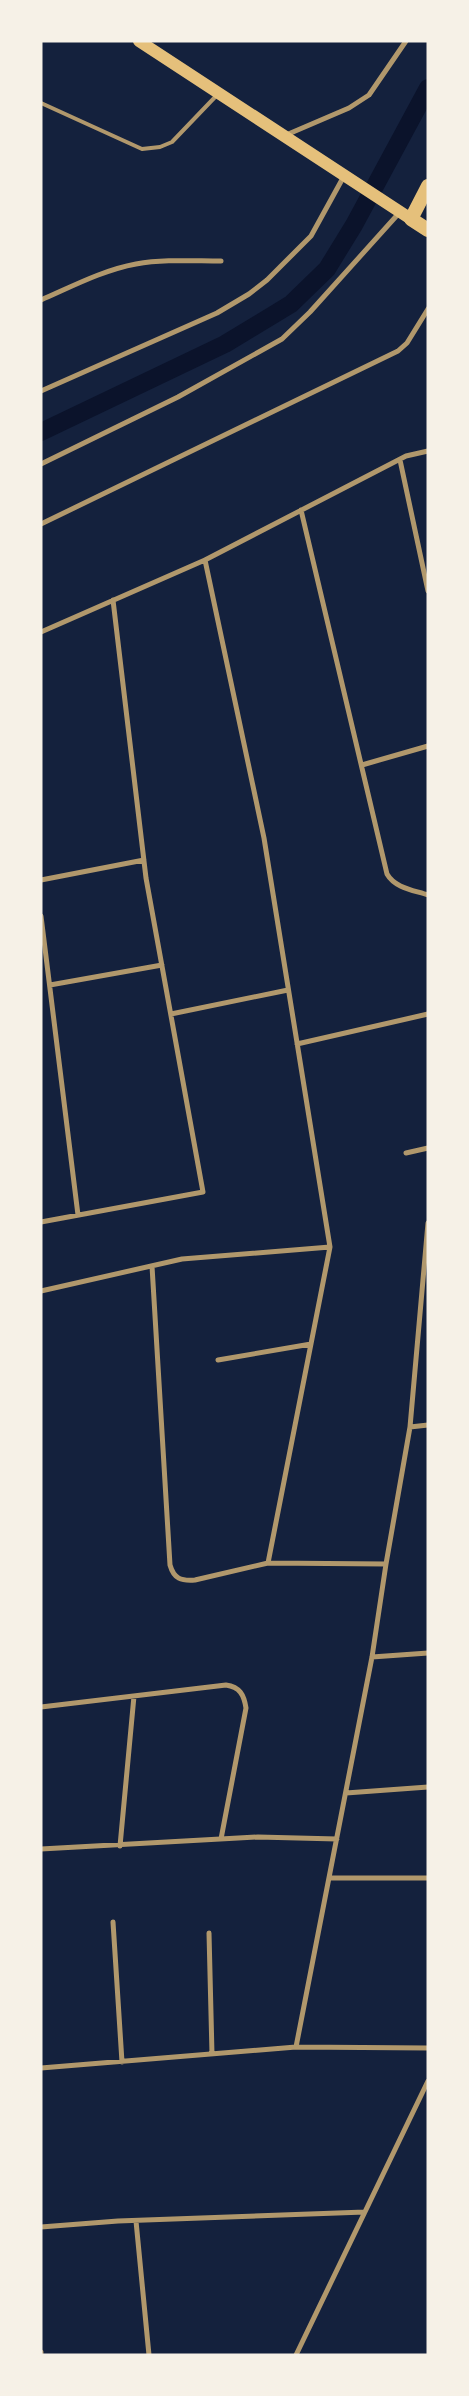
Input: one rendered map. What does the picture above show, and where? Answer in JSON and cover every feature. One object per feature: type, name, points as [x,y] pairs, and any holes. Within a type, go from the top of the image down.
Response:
[{"type":"highway","points":[[428,186],[406,215],[428,230]]},
{"type":"main road","points":[[139,41],[406,215]]},
{"type":"street","points":[[284,136],[349,108],[365,98],[377,86],[406,41]]},
{"type":"street","points":[[41,391],[217,313],[249,294],[267,280],[312,236],[348,178]]},
{"type":"street","points":[[41,464],[178,398],[282,339],[406,215]]},
{"type":"street","points":[[41,300],[112,271],[135,264],[163,261],[221,261]]},
{"type":"street","points":[[41,524],[230,430],[398,351],[407,343],[428,308]]},
{"type":"street","points":[[41,632],[205,560],[406,456],[428,451]]},
{"type":"street","points":[[400,460],[428,591]]},
{"type":"street","points":[[301,510],[387,874],[392,881],[399,885],[428,896]]},
{"type":"street","points":[[205,560],[264,838],[330,1246],[268,1563]]},
{"type":"street","points":[[41,1222],[202,1192],[144,860],[114,600]]},
{"type":"street","points":[[362,765],[428,746]]},
{"type":"street","points":[[41,880],[144,860]]},
{"type":"street","points":[[41,916],[78,1215]]},
{"type":"street","points":[[50,984],[162,965]]},
{"type":"street","points":[[171,1014],[288,990]]},
{"type":"street","points":[[297,1044],[428,1014]]},
{"type":"street","points":[[406,1153],[428,1148]]},
{"type":"street","points":[[296,2046],[372,1656],[410,1427],[428,1224]]},
{"type":"street","points":[[41,1291],[182,1259],[330,1246]]},
{"type":"street","points":[[152,1266],[172,1573],[177,1579],[194,1580],[268,1563],[386,1564]]},
{"type":"street","points":[[218,1360],[311,1344]]},
{"type":"street","points":[[410,1427],[428,1425]]},
{"type":"street","points":[[372,1656],[428,1653]]},
{"type":"street","points":[[41,1707],[226,1685],[234,1686],[241,1691],[245,1699],[246,1708],[222,1839]]},
{"type":"street","points":[[120,1846],[134,1696]]},
{"type":"street","points":[[346,1793],[428,1787]]},
{"type":"street","points":[[41,1849],[258,1837],[337,1839]]},
{"type":"street","points":[[329,1878],[428,1878]]},
{"type":"street","points":[[113,1922],[122,2062]]},
{"type":"street","points":[[209,1933],[212,2054]]},
{"type":"street","points":[[41,2068],[296,2046],[428,2048]]},
{"type":"street","points":[[296,2355],[428,2081]]},
{"type":"street","points":[[41,2227],[136,2221],[365,2212]]},
{"type":"street","points":[[136,2221],[149,2355]]},
{"type":"lane","points":[[41,103],[142,149],[160,147],[172,142],[219,94]]},
{"type":"waterway","points":[[41,432],[225,344],[291,304],[327,269],[354,225],[428,88]]}]
